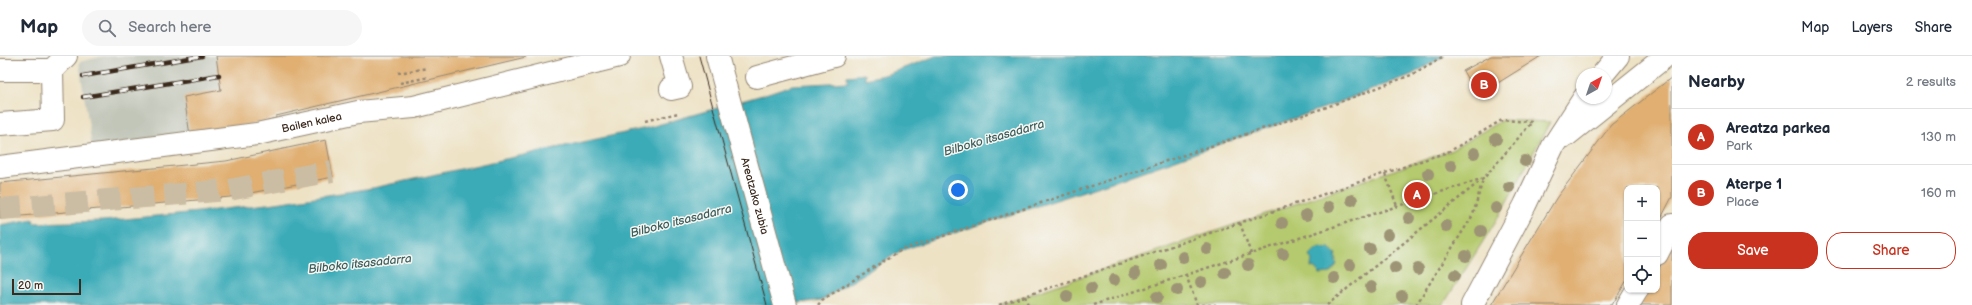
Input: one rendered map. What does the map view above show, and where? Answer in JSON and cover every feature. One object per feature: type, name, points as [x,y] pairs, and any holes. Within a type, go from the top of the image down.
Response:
[{"type":"street","name":"Bailen kalea","points":[[0,167],[257,134],[358,112],[414,106],[619,56]]},
{"type":"street","points":[[671,56],[680,87],[671,89]]},
{"type":"street","name":"Areatzako zubia","points":[[717,56],[785,305]]},
{"type":"street","points":[[757,78],[834,56]]},
{"type":"street","points":[[1608,68],[1618,56]]},
{"type":"street","points":[[1553,146],[1666,56]]},
{"type":"street","points":[[0,70],[59,63],[53,120],[0,124]]},
{"type":"street","points":[[1472,305],[1525,205],[1553,146],[1580,104]]},
{"type":"street","points":[[1660,248],[1672,225]]},
{"type":"street","points":[[1628,305],[1635,293]]},
{"type":"path","points":[[818,305],[822,300],[902,250],[1324,108],[1410,75],[1444,56]]},
{"type":"path","points":[[398,73],[427,68]]},
{"type":"path","points":[[400,83],[429,76]]},
{"type":"path","points":[[645,121],[684,111]]},
{"type":"path","points":[[999,305],[1450,152],[1502,120],[1532,122],[1484,178],[1327,305]]},
{"type":"path","points":[[1385,174],[1397,206]]},
{"type":"path","points":[[1093,305],[1484,178]]},
{"type":"path","points":[[1416,305],[1473,214],[1484,178]]},
{"type":"path","points":[[1240,223],[1251,254]]},
{"type":"path","points":[[1186,275],[1197,305]]},
{"type":"path","points":[[1025,296],[1028,305]]},
{"type":"path","points":[[1202,305],[1216,305]]},
{"type":"shaded area","points":[[104,56],[216,56],[221,90],[184,97],[190,135],[92,147],[79,62]]},
{"type":"green space","points":[[1502,120],[1550,122],[1499,216],[1443,305],[999,305],[1450,151]]},
{"type":"water","name":"Bilboko itsasadarra","points":[[936,56],[1444,56],[1411,75],[1324,108],[1124,178],[902,250],[822,300],[783,305],[693,305],[690,303],[666,305],[0,305],[0,225],[33,219],[34,223],[103,221],[198,212],[276,203],[373,188],[647,128],[792,85],[848,82],[847,76],[865,74],[865,79],[888,74]]},
{"type":"water","points":[[1323,247],[1325,249],[1328,247],[1336,254],[1335,257],[1337,260],[1335,261],[1337,264],[1331,273],[1320,274],[1315,268],[1311,267],[1312,260],[1310,255],[1317,248]]},
{"type":"building","points":[[216,56],[526,57],[276,116],[276,118],[253,124],[190,135],[184,97],[221,90]]},
{"type":"building","points":[[1491,56],[1541,56],[1477,96],[1463,71]]},
{"type":"building","points":[[1672,77],[1672,197],[1660,220],[1660,185],[1624,185],[1624,285],[1612,305],[1491,305],[1557,197],[1611,125]]},
{"type":"building","points":[[326,140],[333,177],[230,197],[0,218],[0,183],[226,161]]},
{"type":"building","points":[[1672,241],[1672,305],[1640,305],[1647,293],[1660,293],[1660,267]]},
{"type":"tunnel","points":[[0,209],[229,190],[332,171]]},
{"type":"tram line","points":[[699,56],[767,305]]},
{"type":"railway","points":[[83,76],[202,56]]},
{"type":"railway","points":[[83,97],[219,75]]},
{"type":"place","name":"Aterpe 1","points":[[1484,85]]},
{"type":"place","name":"Areatza parkea","points":[[1417,195]]}]
